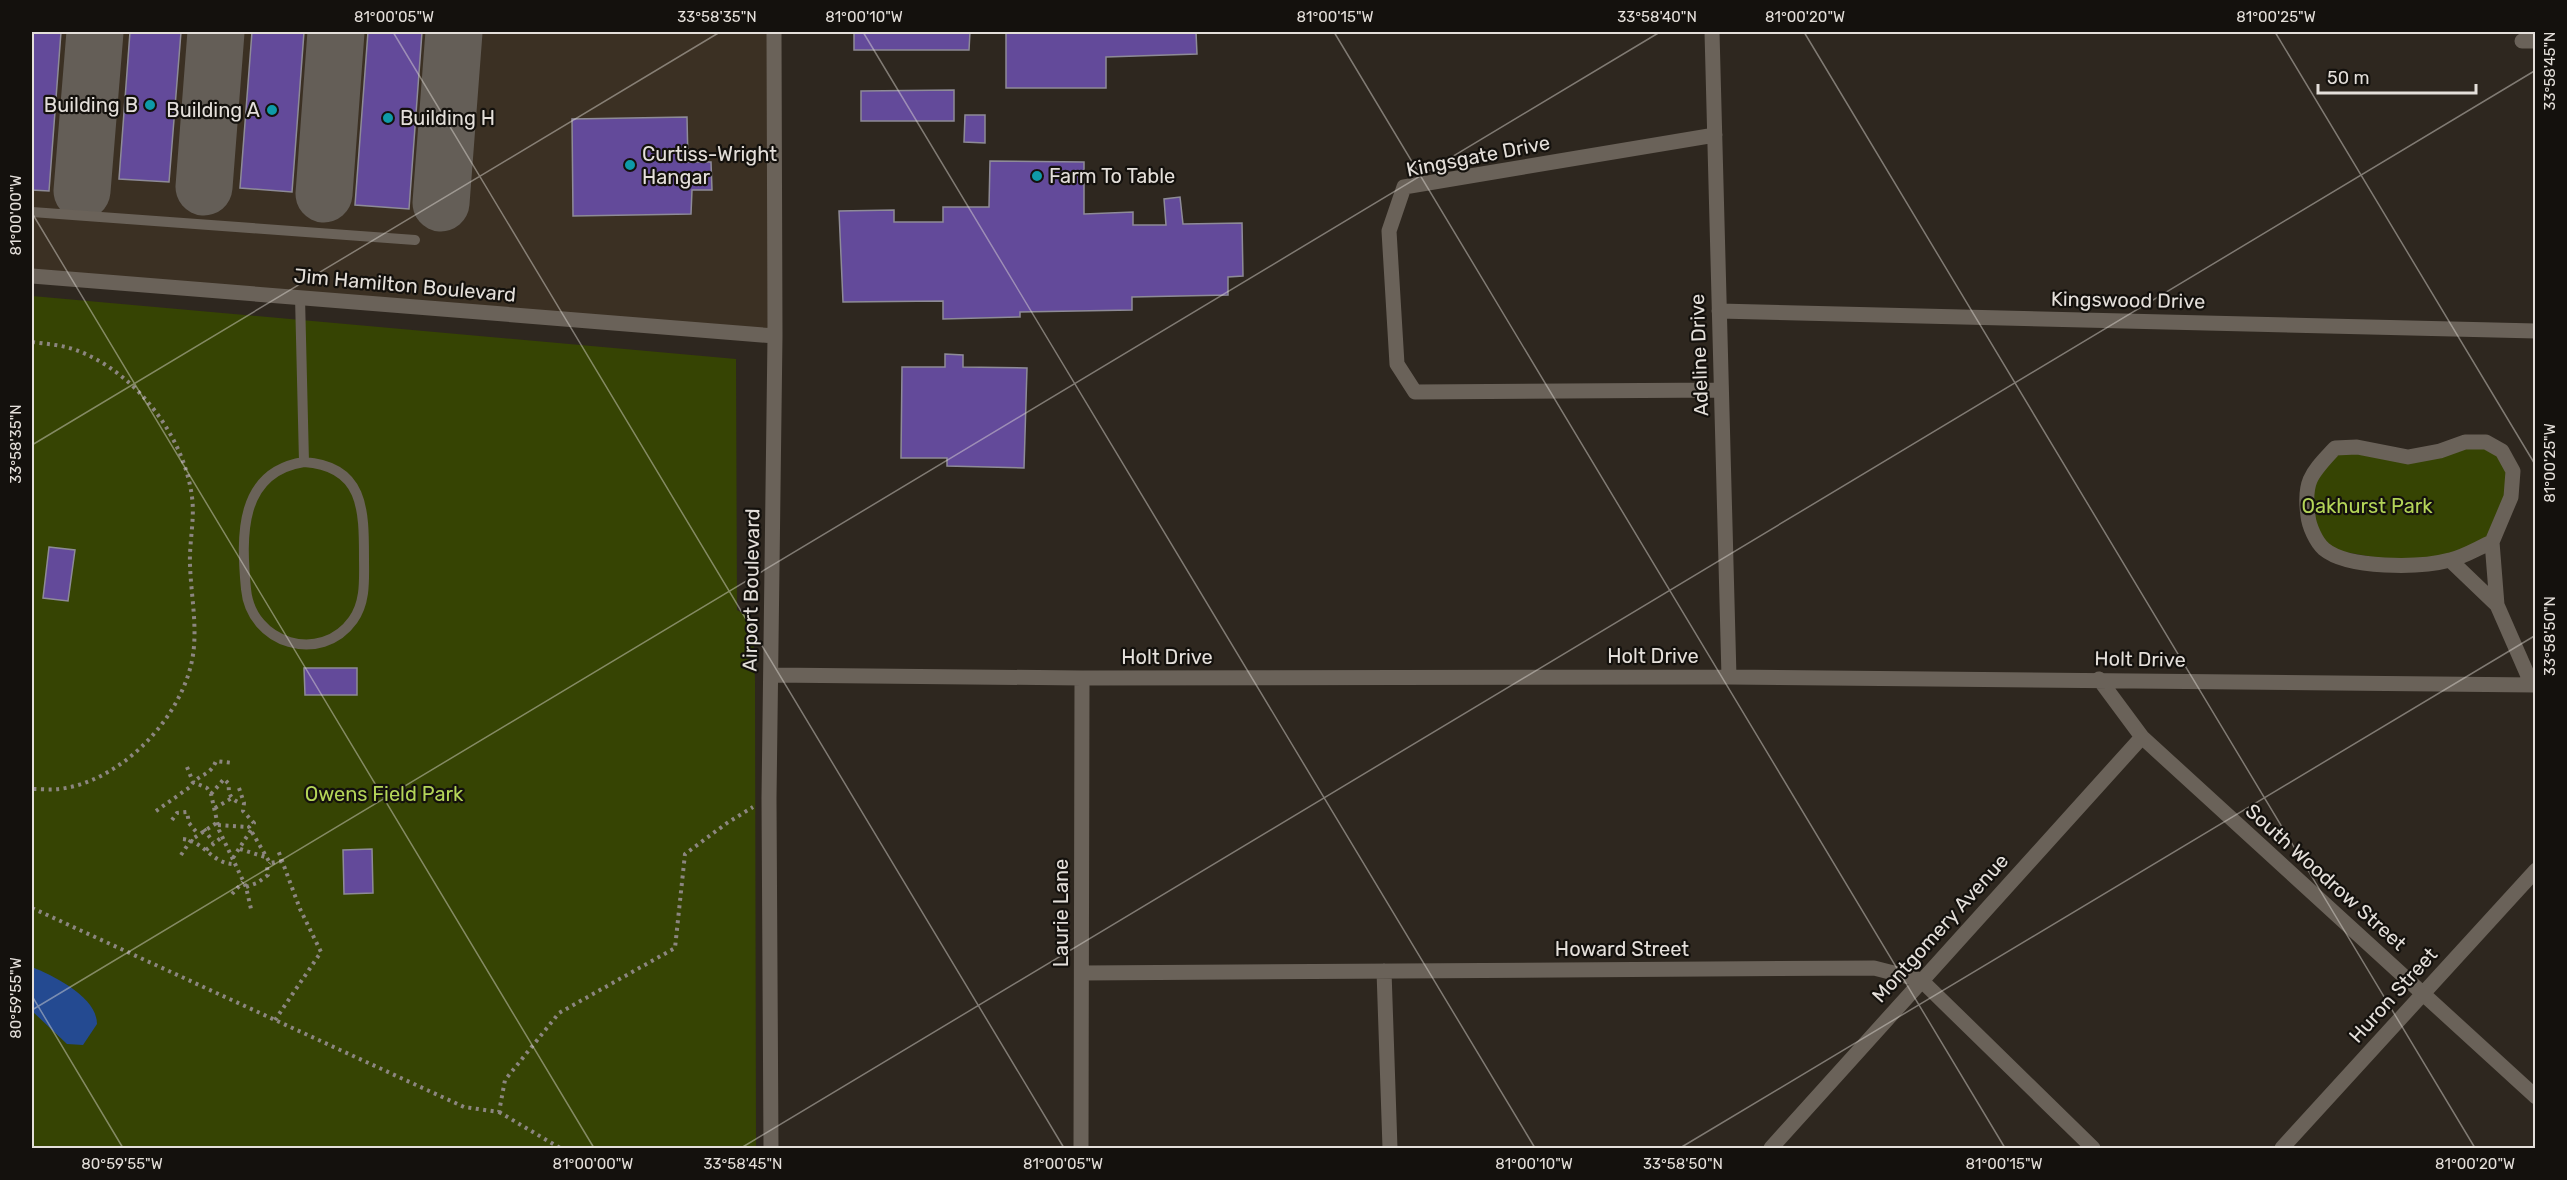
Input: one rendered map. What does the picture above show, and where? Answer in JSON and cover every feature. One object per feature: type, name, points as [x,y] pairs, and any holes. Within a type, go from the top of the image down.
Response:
[{"type":"street","name":"Airport Boulevard","points":[[771,1149],[770,798],[775,336],[774,32]]},
{"type":"street","name":"Adeline Drive","points":[[1712,32],[1729,676]]},
{"type":"street","name":"Kingsgate Drive","points":[[1715,135],[1404,187],[1389,231],[1397,364],[1415,392],[1721,390]]},
{"type":"street","name":"Jim Hamilton Boulevard","points":[[32,276],[775,336]]},
{"type":"street","name":"Kingswood Drive","points":[[1719,311],[2535,331]]},
{"type":"street","points":[[2492,542],[2450,560],[2377,564],[2350,560],[2323,548],[2309,524],[2306,501],[2311,474],[2335,448],[2357,447],[2408,457],[2440,451],[2465,442],[2486,442],[2502,450],[2513,471],[2511,497],[2492,542],[2497,605],[2534,685]]},
{"type":"street","points":[[2450,560],[2497,605]]},
{"type":"street","name":"Holt Drive","points":[[771,675],[1082,678],[1729,676],[2534,685]]},
{"type":"street","name":"Laurie Lane","points":[[1081,1149],[1082,678]]},
{"type":"street","name":"South Woodrow Street","points":[[2100,679],[2142,737],[2535,1097]]},
{"type":"street","name":"Montgomery Avenue","points":[[1771,1149],[2142,737]]},
{"type":"street","name":"Huron Street","points":[[2283,1149],[2535,870]]},
{"type":"street","name":"Howard Street","points":[[1082,973],[1874,968],[1921,980]]},
{"type":"street","points":[[1384,971],[1390,1149]]},
{"type":"street","points":[[1921,980],[2093,1149]]},
{"type":"lane","points":[[32,212],[415,240]]},
{"type":"lane","points":[[300,297],[304,462]]},
{"type":"lane","points":[[304,462],[334,469],[346,478],[357,491],[364,511],[364,587],[357,615],[344,630],[318,642],[305,644],[279,640],[255,619],[246,590],[245,521],[256,488],[268,475],[281,468],[304,462]]},
{"type":"path","points":[[32,342],[77,351],[103,363],[123,378],[163,421],[185,468],[192,499],[190,554],[194,634],[191,664],[180,694],[166,720],[149,739],[117,765],[92,780],[59,789],[32,789]]},
{"type":"path","points":[[156,811],[182,793],[193,782],[212,771],[216,761],[233,763]]},
{"type":"path","points":[[188,767],[193,782],[207,788],[211,794],[222,837],[246,886],[251,909]]},
{"type":"path","points":[[211,794],[224,778],[229,784],[232,798],[238,802]]},
{"type":"path","points":[[233,858],[254,823],[243,811],[244,803],[240,788]]},
{"type":"path","points":[[215,808],[232,798]]},
{"type":"path","points":[[499,1112],[505,1080],[559,1013],[675,948],[685,854],[727,823],[770,798]]},
{"type":"path","points":[[172,820],[177,813],[187,812],[189,823],[198,834]]},
{"type":"path","points":[[181,855],[198,834],[218,823],[250,829],[270,863]]},
{"type":"path","points":[[204,829],[213,842]]},
{"type":"path","points":[[206,850],[222,837]]},
{"type":"path","points":[[183,839],[192,840],[223,865],[236,864]]},
{"type":"path","points":[[240,849],[266,857]]},
{"type":"path","points":[[275,1020],[321,952],[300,909],[278,850]]},
{"type":"path","points":[[246,886],[257,883],[267,875],[267,867],[270,863],[282,861]]},
{"type":"path","points":[[232,894],[243,881]]},
{"type":"path","points":[[32,908],[464,1107],[499,1112],[560,1149]]},
{"type":"shaded area","points":[[32,32],[774,32],[775,336],[32,276]]},
{"type":"green space","name":"Owens Field Park","points":[[32,296],[736,359],[737,610],[753,619],[755,681],[756,1148],[32,1148]]},
{"type":"green space","name":"Oakhurst Park","points":[[2486,442],[2513,471],[2492,542],[2412,564],[2323,548],[2309,524],[2311,474],[2335,448],[2408,457]]},
{"type":"water","points":[[32,967],[73,989],[90,1005],[97,1024],[83,1045],[67,1044],[32,1011]]},
{"type":"building","points":[[32,32],[61,32],[49,191],[32,190]]},
{"type":"building","name":"Building B","points":[[130,32],[181,32],[169,182],[119,179]]},
{"type":"building","name":"Building A","points":[[252,32],[304,32],[292,192],[240,188]]},
{"type":"building","name":"Building H","points":[[368,32],[422,32],[409,209],[355,205]]},
{"type":"building","points":[[854,32],[970,32],[969,50],[854,50]]},
{"type":"building","points":[[1006,32],[1196,32],[1197,54],[1106,57],[1106,88],[1006,88]]},
{"type":"building","points":[[954,90],[954,121],[861,121],[861,91]]},
{"type":"building","points":[[965,115],[985,115],[985,143],[964,142]]},
{"type":"building","name":"Curtiss-Wright Hangar","points":[[687,117],[688,162],[711,162],[712,190],[692,190],[691,214],[573,216],[572,119]]},
{"type":"building","points":[[990,161],[1084,162],[1084,214],[1133,212],[1133,225],[1166,225],[1164,199],[1180,197],[1183,224],[1242,223],[1243,276],[1228,277],[1228,295],[1132,297],[1132,310],[1020,312],[1020,317],[943,319],[943,301],[843,302],[839,211],[894,210],[894,222],[943,222],[943,207],[989,207]]},
{"type":"building","points":[[945,354],[963,355],[963,367],[1027,368],[1024,468],[947,466],[947,458],[901,458],[902,367],[945,367]]},
{"type":"building","points":[[49,547],[75,550],[68,601],[43,598]]},
{"type":"building","points":[[304,668],[357,668],[357,695],[305,695]]},
{"type":"building","points":[[372,849],[373,893],[344,894],[343,850]]},
{"type":"taxiway","points":[[82,191],[95,32]]},
{"type":"taxiway","points":[[204,187],[216,32]]},
{"type":"taxiway","points":[[324,194],[336,32]]},
{"type":"taxiway","points":[[441,203],[454,32]]},
{"type":"place","name":"Building B","points":[[150,105]]},
{"type":"place","name":"Building A","points":[[272,110]]},
{"type":"place","name":"Building H","points":[[388,118]]},
{"type":"place","name":"Curtiss-Wright Hangar","points":[[630,165]]},
{"type":"place","name":"Farm To Table","points":[[1037,176]]}]
